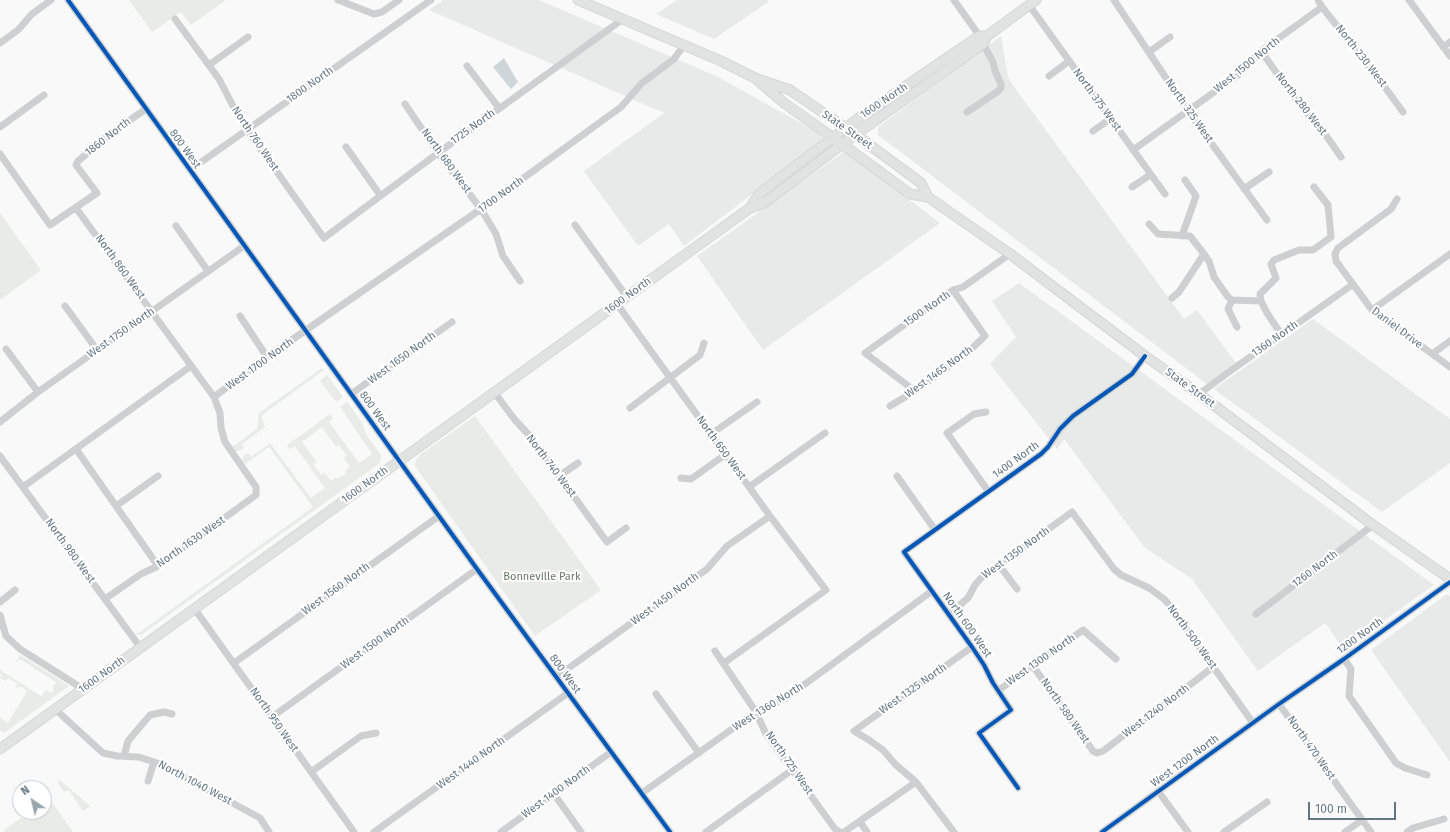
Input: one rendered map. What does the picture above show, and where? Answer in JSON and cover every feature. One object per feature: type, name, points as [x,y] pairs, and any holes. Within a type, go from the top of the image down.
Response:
[{"type":"main road","name":"State Street","points":[[578,0],[721,61],[755,78],[790,90],[856,135],[921,183],[928,197]]},
{"type":"main road","name":"1600 North","points":[[0,749],[750,208],[764,202],[1032,3]]},
{"type":"main road","name":"1600 North","points":[[750,208],[759,194],[846,128],[983,39]]},
{"type":"main road","name":"State Street","points":[[755,78],[784,103],[910,194],[928,197],[1010,254],[1373,525],[1450,580]]},
{"type":"street","points":[[0,43],[18,30],[32,14],[52,0]]},
{"type":"street","name":"800 West","points":[[68,0],[477,569],[670,832]]},
{"type":"street","points":[[338,0],[374,14],[378,14],[399,0]]},
{"type":"street","name":"1800 North","points":[[190,170],[431,0]]},
{"type":"street","points":[[954,0],[983,39],[1001,86],[997,92],[967,112]]},
{"type":"street","name":"North 325 West","points":[[1114,0],[1188,111],[1267,220]]},
{"type":"street","name":"North 230 West","points":[[1318,0],[1404,112]]},
{"type":"street","points":[[1409,0],[1450,56]]},
{"type":"street","name":"North 375 West","points":[[1032,3],[1069,61],[1165,194]]},
{"type":"street","name":"West 1500 North","points":[[1133,150],[1238,75],[1261,51],[1322,7]]},
{"type":"street","name":"North 760 West","points":[[175,19],[219,79],[232,106],[247,130],[324,238]]},
{"type":"street","name":"1725 North","points":[[324,238],[438,152],[623,19]]},
{"type":"street","points":[[209,65],[248,37]]},
{"type":"street","points":[[1149,52],[1170,37]]},
{"type":"street","points":[[1444,47],[1450,42]]},
{"type":"street","name":"1700 North","points":[[306,331],[481,209],[621,107],[642,84],[674,59],[684,45]]},
{"type":"street","name":"North 280 West","points":[[1261,51],[1296,100],[1325,134],[1341,156]]},
{"type":"street","points":[[1049,76],[1069,61]]},
{"type":"street","points":[[467,66],[499,108]]},
{"type":"street","points":[[0,126],[44,94]]},
{"type":"street","name":"North 680 West","points":[[405,104],[438,152],[481,209],[496,234],[503,256],[520,281]]},
{"type":"street","name":"1860 North","points":[[0,154],[50,225],[96,193],[76,165],[78,161],[114,131],[146,109]]},
{"type":"street","points":[[1093,131],[1110,119]]},
{"type":"street","points":[[346,147],[380,195]]},
{"type":"street","points":[[1244,189],[1269,172]]},
{"type":"street","points":[[1132,188],[1150,175]]},
{"type":"street","points":[[1182,236],[1196,196],[1185,180]]},
{"type":"street","points":[[1281,334],[1261,301],[1260,294],[1276,278],[1271,264],[1274,260],[1299,250],[1313,250],[1332,237],[1328,205],[1314,187]]},
{"type":"street","name":"Daniel Drive","points":[[1397,198],[1391,209],[1338,248],[1335,254],[1336,261],[1372,310],[1450,367]]},
{"type":"street","name":"North 860 West","points":[[76,208],[214,396],[220,412],[221,428],[225,442],[256,487],[256,496]]},
{"type":"street","points":[[1149,224],[1158,234],[1190,236],[1209,261],[1214,277],[1228,297],[1232,300],[1261,301]]},
{"type":"street","points":[[176,226],[208,271]]},
{"type":"street","points":[[575,226],[627,297]]},
{"type":"street","name":"West 1750 North","points":[[0,422],[38,392],[244,246]]},
{"type":"street","name":"1500 North","points":[[915,391],[865,353],[953,290],[963,287],[1010,254]]},
{"type":"street","points":[[1172,298],[1179,292],[1204,254]]},
{"type":"street","points":[[1372,310],[1450,254]]},
{"type":"street","name":"1360 North","points":[[1199,394],[1352,284]]},
{"type":"street","name":"West 1465 North","points":[[890,406],[915,391],[966,354],[985,336],[953,290]]},
{"type":"street","points":[[1232,300],[1228,309],[1237,327]]},
{"type":"street","name":"North 650 West","points":[[617,304],[672,378],[770,516],[826,590],[724,663]]},
{"type":"street","points":[[65,306],[97,350]]},
{"type":"street","points":[[240,316],[267,357]]},
{"type":"street","name":"West 1650 North","points":[[351,394],[452,322]]},
{"type":"street","name":"West 1700 North","points":[[214,396],[267,357],[306,331]]},
{"type":"street","points":[[1432,354],[1450,341]]},
{"type":"street","points":[[630,408],[672,378],[678,370],[700,355],[704,343]]},
{"type":"street","points":[[6,349],[38,392]]},
{"type":"street","name":"1400 North","points":[[904,552],[1041,454],[1048,447],[1060,429],[1073,416],[1132,374],[1145,356]]},
{"type":"street","points":[[22,487],[191,366]]},
{"type":"street","name":"North 740 West","points":[[494,392],[515,420],[530,436],[606,542],[626,528]]},
{"type":"street","points":[[711,434],[757,402]]},
{"type":"street","points":[[986,412],[974,414],[947,433],[988,491]]},
{"type":"street","points":[[749,487],[824,433]]},
{"type":"street","points":[[76,449],[158,566]]},
{"type":"street","points":[[681,478],[691,479],[726,454]]},
{"type":"street","name":"North 980 West","points":[[0,456],[140,647]]},
{"type":"street","points":[[559,476],[578,463]]},
{"type":"street","points":[[116,506],[158,476]]},
{"type":"street","points":[[896,476],[935,530]]},
{"type":"street","name":"North 1630 West","points":[[105,599],[141,574],[158,566],[256,496]]},
{"type":"street","name":"West 1350 North","points":[[949,614],[968,598],[975,585],[981,578],[1072,512]]},
{"type":"street","name":"North 500 West","points":[[1072,512],[1114,569],[1124,577],[1149,588],[1167,603],[1253,723]]},
{"type":"street","name":"West 1560 North","points":[[234,663],[439,516]]},
{"type":"street","name":"West 1450 North","points":[[556,677],[707,569],[727,546],[770,516]]},
{"type":"street","name":"1260 North","points":[[1256,614],[1373,525]]},
{"type":"street","name":"North 600 West","points":[[904,552],[972,647],[1011,710],[979,733],[1018,788]]},
{"type":"street","points":[[999,565],[1017,589]]},
{"type":"street","name":"West 1500 North","points":[[272,717],[477,569]]},
{"type":"street","name":"1200 North","points":[[1279,704],[1344,659],[1450,580]]},
{"type":"street","points":[[0,602],[15,590]]},
{"type":"street","name":"West 1360 North","points":[[642,793],[756,712],[786,698],[932,591]]},
{"type":"street","name":"North 950 West","points":[[194,608],[354,832]]},
{"type":"street","points":[[0,615],[6,636],[15,645],[83,689]]},
{"type":"street","name":"West 1300 North","points":[[999,690],[1083,630],[1116,659]]},
{"type":"street","name":"West 1325 North","points":[[916,782],[895,764],[883,750],[854,731],[972,647]]},
{"type":"street","name":"North 725 West","points":[[715,651],[756,712],[766,734],[835,829],[840,832]]},
{"type":"street","points":[[1344,659],[1351,669],[1349,696],[1396,763],[1427,775]]},
{"type":"street","name":"North 580 West","points":[[1033,666],[1093,751],[1097,753]]},
{"type":"street","name":"West 1240 North","points":[[1097,753],[1103,751],[1213,667]]},
{"type":"street","name":"West 1440 North","points":[[374,832],[568,693]]},
{"type":"street","points":[[656,694],[698,753]]},
{"type":"street","name":"West 1200 North","points":[[1106,831],[1158,791],[1279,704]]},
{"type":"street","name":"North 470 West","points":[[1279,704],[1371,832]]},
{"type":"street","name":"North 1040 West","points":[[55,709],[103,753],[139,757],[163,765],[260,818],[270,832]]},
{"type":"street","points":[[124,756],[128,741],[150,715],[164,712],[172,714]]},
{"type":"street","points":[[311,772],[361,736],[376,733]]},
{"type":"street","name":"West 1400 North","points":[[501,832],[611,752]]},
{"type":"street","points":[[148,780],[154,762]]},
{"type":"street","points":[[706,832],[792,770]]},
{"type":"street","points":[[844,832],[916,782],[954,832]]},
{"type":"street","points":[[1158,791],[1188,832]]},
{"type":"street","points":[[554,794],[581,832]]},
{"type":"street","points":[[1224,832],[1267,802]]},
{"type":"street","points":[[1407,832],[1413,828],[1444,819]]},
{"type":"street","points":[[1345,832],[1362,820]]},
{"type":"street","points":[[860,822],[867,832]]},
{"type":"shaded area","points":[[443,0],[539,0],[716,76],[819,133],[823,140],[684,246],[669,224],[638,246],[584,171],[664,113],[429,10]]},
{"type":"shaded area","points":[[677,0],[767,0],[768,2],[714,39],[656,14]]},
{"type":"shaded area","points":[[1001,36],[1008,77],[1015,88],[1184,319],[1197,310],[1236,363],[1207,384],[878,135],[878,127]]},
{"type":"shaded area","points":[[504,58],[518,82],[511,89],[493,67]]},
{"type":"shaded area","points":[[845,151],[940,223],[763,350],[697,256]]},
{"type":"shaded area","points":[[1019,283],[1434,585],[1344,649],[1325,623],[1258,671],[1192,579],[1145,548],[1064,439],[1057,449],[990,364],[1016,337],[992,301]]},
{"type":"shaded area","points":[[1313,319],[1450,419],[1450,463],[1382,512],[1214,389]]},
{"type":"shaded area","points":[[1447,594],[1450,596],[1450,762],[1371,650]]},
{"type":"green space","points":[[129,0],[226,0],[191,25],[181,12],[152,32]]},
{"type":"green space","points":[[0,213],[41,270],[0,300]]},
{"type":"green space","points":[[322,368],[324,370],[262,415],[265,427],[242,444],[244,448],[239,451],[235,451],[232,447],[257,429],[259,413]]},
{"type":"green space","points":[[327,375],[343,397],[336,402],[320,381]]},
{"type":"green space","points":[[347,402],[361,421],[367,436],[381,455],[380,463],[141,635],[135,634],[140,632],[313,507],[269,447],[245,464],[242,460],[243,456],[248,453],[251,457],[270,443],[311,498],[325,488],[295,446],[289,449],[287,445],[330,414],[333,419],[329,422],[359,463],[372,454],[340,407]],"holes":[[[322,427],[336,447],[339,445],[347,456],[344,458],[350,467],[345,471],[346,473],[331,481],[325,473],[321,475],[313,464],[317,462],[302,442]]]},
{"type":"green space","name":"Bonneville Park","points":[[475,416],[601,590],[535,636],[415,466],[416,459],[421,454]]},
{"type":"green space","points":[[20,655],[69,686],[4,733],[0,730],[0,718],[8,723],[27,691],[20,686],[18,688],[16,687],[18,684],[8,678],[6,681],[0,678],[2,675],[0,674],[0,670],[41,696],[46,690],[51,693],[54,689],[53,687],[56,682],[20,659],[15,663]]},
{"type":"green space","points":[[60,780],[90,806],[83,811],[69,790],[64,792],[57,782]]},
{"type":"green space","points":[[52,802],[73,832],[5,832],[4,830],[18,820],[52,820]]},
{"type":"cycle path","points":[[68,0],[477,569],[670,832]]},
{"type":"cycle path","points":[[1018,788],[979,733],[1011,710],[972,647],[904,552],[1041,454],[1048,447],[1060,429],[1073,416],[1132,374],[1145,356]]},
{"type":"cycle path","points":[[1102,832],[1450,582]]}]
